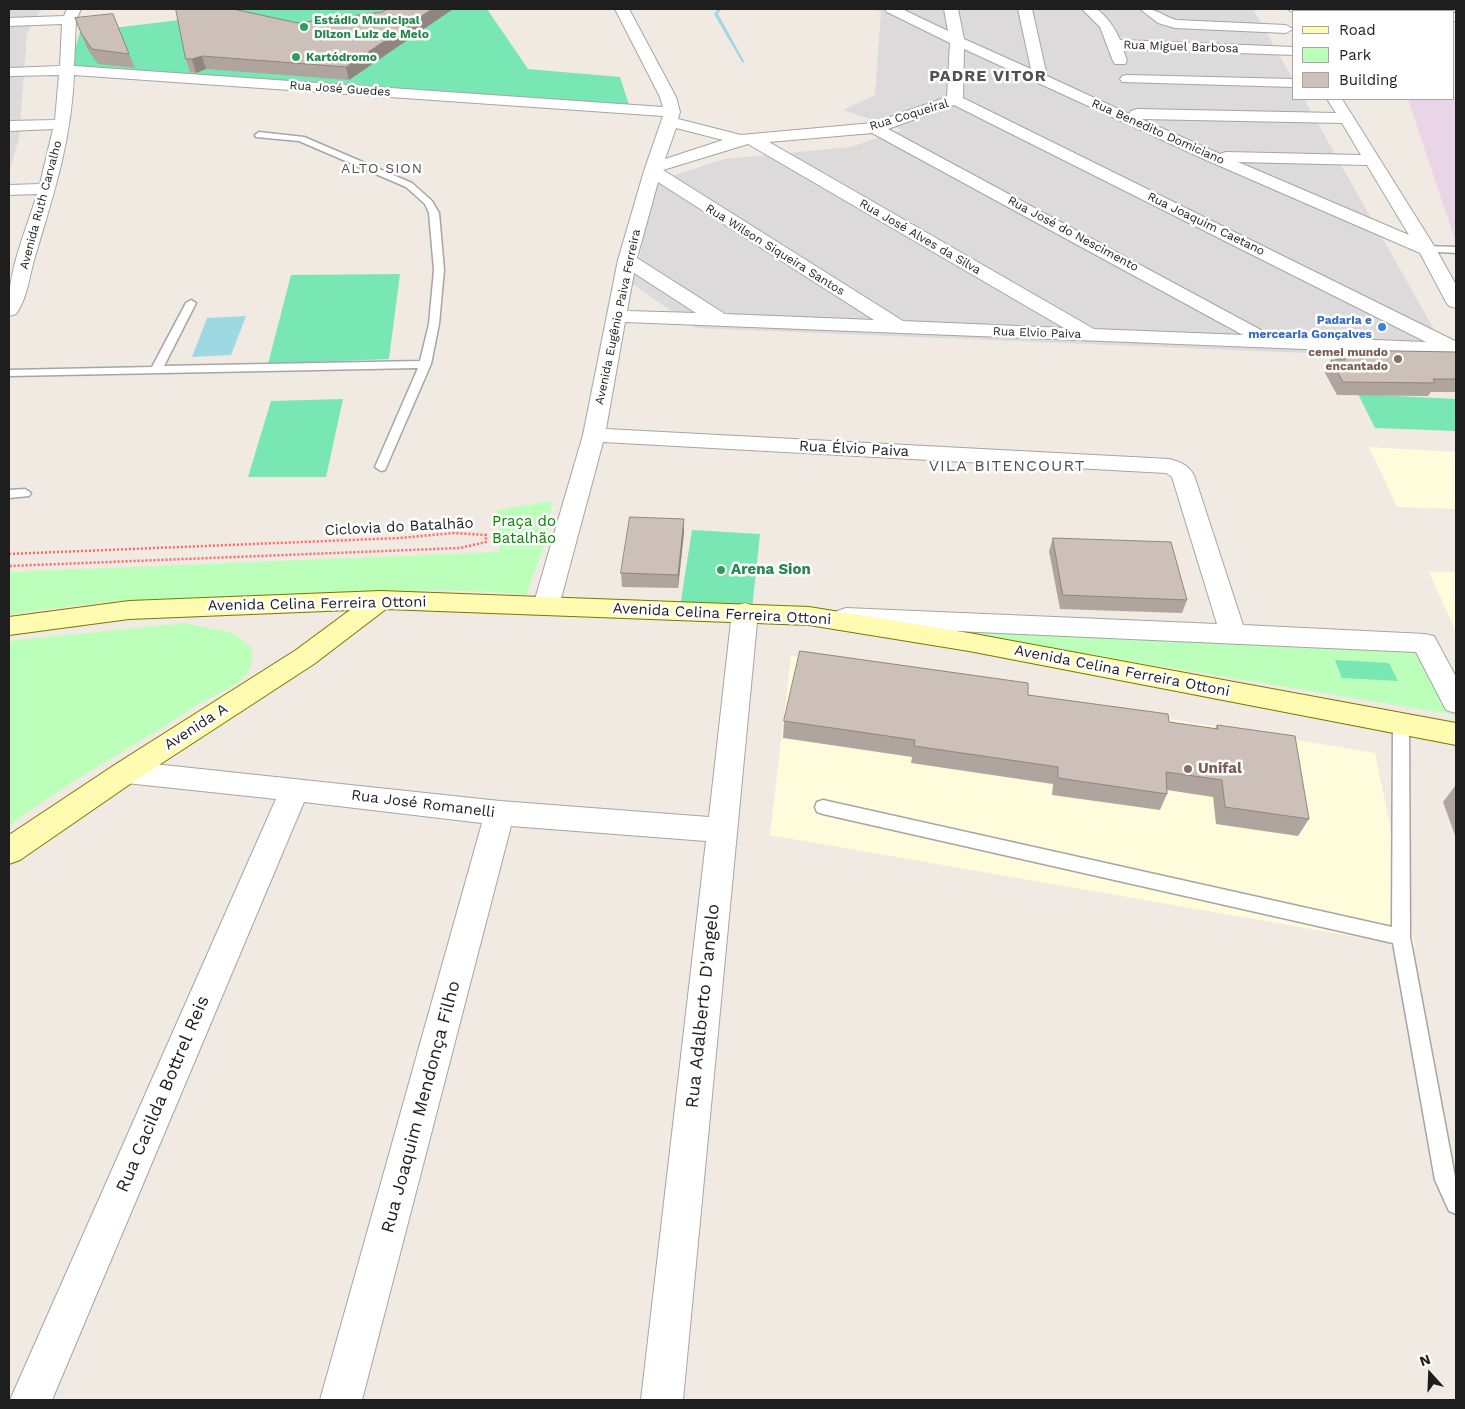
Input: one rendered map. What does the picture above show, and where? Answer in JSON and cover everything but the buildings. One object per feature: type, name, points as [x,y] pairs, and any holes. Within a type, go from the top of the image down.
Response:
[{"type":"street","points":[[622,9],[668,97],[671,117]]},
{"type":"street","name":"Rua Benedito Domiciano","points":[[892,9],[1040,79],[1134,117],[1212,157],[1427,249]]},
{"type":"street","name":"Rua Coqueiral","points":[[652,170],[746,140],[875,128],[955,100],[957,41],[951,9]]},
{"type":"street","points":[[1025,9],[1040,79]]},
{"type":"street","name":"Rua Miguel Barbosa","points":[[1089,9],[1104,22],[1114,44],[1292,51]]},
{"type":"street","points":[[1147,9],[1163,20],[1175,24],[1259,28],[1290,35]]},
{"type":"street","points":[[1294,9],[1320,10]]},
{"type":"street","points":[[9,22],[72,14]]},
{"type":"street","name":"Avenida Ruth Carvalho","points":[[9,310],[20,287],[17,261],[48,189],[62,124],[72,14]]},
{"type":"street","points":[[1237,14],[1259,28]]},
{"type":"street","points":[[1278,16],[1290,35]]},
{"type":"street","points":[[1114,44],[1127,79],[1134,117],[1348,118]]},
{"type":"street","name":"Rua José Guedes","points":[[9,72],[66,70],[671,117]]},
{"type":"street","points":[[1127,79],[1292,83]]},
{"type":"street","name":"Rua Joaquim Caetano","points":[[955,100],[1456,349]]},
{"type":"street","points":[[1336,100],[1427,249],[1456,302]]},
{"type":"street","name":"Rua Coqueiral","points":[[671,117],[746,140]]},
{"type":"street","name":"Avenida Eugênio Paiva Ferreira","points":[[546,606],[594,435],[627,260],[652,170],[671,117]]},
{"type":"street","points":[[9,126],[62,124]]},
{"type":"street","name":"Rua José do Nescimento","points":[[875,128],[1270,341]]},
{"type":"street","name":"Rua José Alves da Silva","points":[[746,140],[1090,334]]},
{"type":"street","points":[[1212,157],[1371,160]]},
{"type":"street","name":"Rua Wilson Siqueira Santos","points":[[652,170],[899,328]]},
{"type":"street","points":[[9,190],[48,189]]},
{"type":"street","points":[[627,260],[720,320]]},
{"type":"street","name":"Rua Elvio Paiva","points":[[617,316],[1456,349]]},
{"type":"street","name":"Rua Élvio Paiva","points":[[594,435],[1170,466],[1177,469],[1183,475],[1234,635]]},
{"type":"street","name":"Avenida Celina Ferreira Ottoni","points":[[9,626],[129,610],[381,600],[745,612],[809,616],[970,642],[1456,734]]},
{"type":"street","name":"Avenida A","points":[[9,851],[126,772],[305,657],[381,600]]},
{"type":"street","name":"Rua Adalberto D'angelo","points":[[662,1400],[745,612]]},
{"type":"street","points":[[809,616],[1425,643],[1456,704]]},
{"type":"street","name":"Rua José Romanelli","points":[[126,772],[295,788],[500,813],[721,830]]},
{"type":"street","name":"Rua Cacilda Bottrel Reis","points":[[31,1400],[295,788]]},
{"type":"street","name":"Rua Joaquim Mendonça Filho","points":[[341,1400],[500,813]]},
{"type":"lane","points":[[259,135],[286,136],[312,142],[409,185],[430,203],[434,213],[439,270],[434,324],[425,364],[381,467]]},
{"type":"lane","points":[[1427,249],[1456,250]]},
{"type":"lane","points":[[156,370],[191,303]]},
{"type":"lane","points":[[9,373],[425,364]]},
{"type":"lane","points":[[9,494],[25,493]]},
{"type":"lane","points":[[1400,723],[1401,937],[1445,1180],[1456,1204]]},
{"type":"lane","points":[[823,807],[1401,937]]},
{"type":"path","name":"Ciclovia do Batalhão","points":[[9,554],[391,538],[471,532],[486,535],[486,542],[472,547],[460,548],[9,566]]},
{"type":"shaded area","points":[[9,9],[41,9],[27,34],[19,139],[9,171]]},
{"type":"shaded area","points":[[873,9],[1253,9],[1292,77],[1292,100],[1305,100],[1445,349],[1405,357],[696,328],[624,278],[638,266],[654,182],[724,159],[851,147],[902,130],[843,110],[875,95],[881,12]]},
{"type":"shaded area","points":[[1456,95],[1456,243],[1408,100],[1455,100]]},
{"type":"shaded area","points":[[1369,447],[1456,452],[1456,509],[1397,507]]},
{"type":"shaded area","points":[[1429,572],[1456,572],[1456,632]]},
{"type":"shaded area","points":[[791,656],[1375,753],[1415,947],[770,835]]},
{"type":"green space","name":"Kartódromo","points":[[177,9],[487,9],[528,69],[620,77],[629,105],[75,66],[72,60],[80,32],[179,20]]},
{"type":"green space","points":[[400,274],[389,359],[268,364],[291,275]]},
{"type":"green space","points":[[1358,394],[1456,399],[1456,431],[1375,428]]},
{"type":"green space","points":[[343,399],[326,477],[248,477],[271,401]]},
{"type":"green space","name":"Praça do Batalhão","points":[[552,501],[548,535],[526,595],[425,590],[245,599],[144,600],[86,604],[9,615],[9,572],[499,552],[501,539],[497,510]]},
{"type":"green space","name":"Arena Sion","points":[[692,530],[760,534],[752,609],[680,607]]},
{"type":"green space","points":[[875,619],[1426,643],[1456,704],[1456,715]]},
{"type":"green space","points":[[185,623],[233,633],[252,648],[251,665],[248,672],[239,682],[199,704],[55,793],[9,826],[9,641]]},
{"type":"green space","points":[[1335,660],[1389,663],[1398,681],[1342,678]]},
{"type":"water","points":[[246,316],[231,355],[192,357],[207,318]]},
{"type":"waterway","points":[[720,9],[716,14],[744,62]]},
{"type":"place","name":"Estádio Municipal Dilzon Luiz de Melo","points":[[304,27]]},
{"type":"place","name":"Kartódromo","points":[[296,57]]},
{"type":"place","name":"Padaria e mercearia Gonçalves","points":[[1382,327]]},
{"type":"place","name":"cemei mundo encantado","points":[[1398,359]]},
{"type":"place","name":"Arena Sion","points":[[721,570]]},
{"type":"place","name":"Unifal","points":[[1188,769]]},
{"type":"district","name":"PADRE VITOR","points":[[988,76]]},
{"type":"district","name":"ALTO SION","points":[[382,169]]},
{"type":"district","name":"VILA BITENCOURT","points":[[1007,466]]}]
